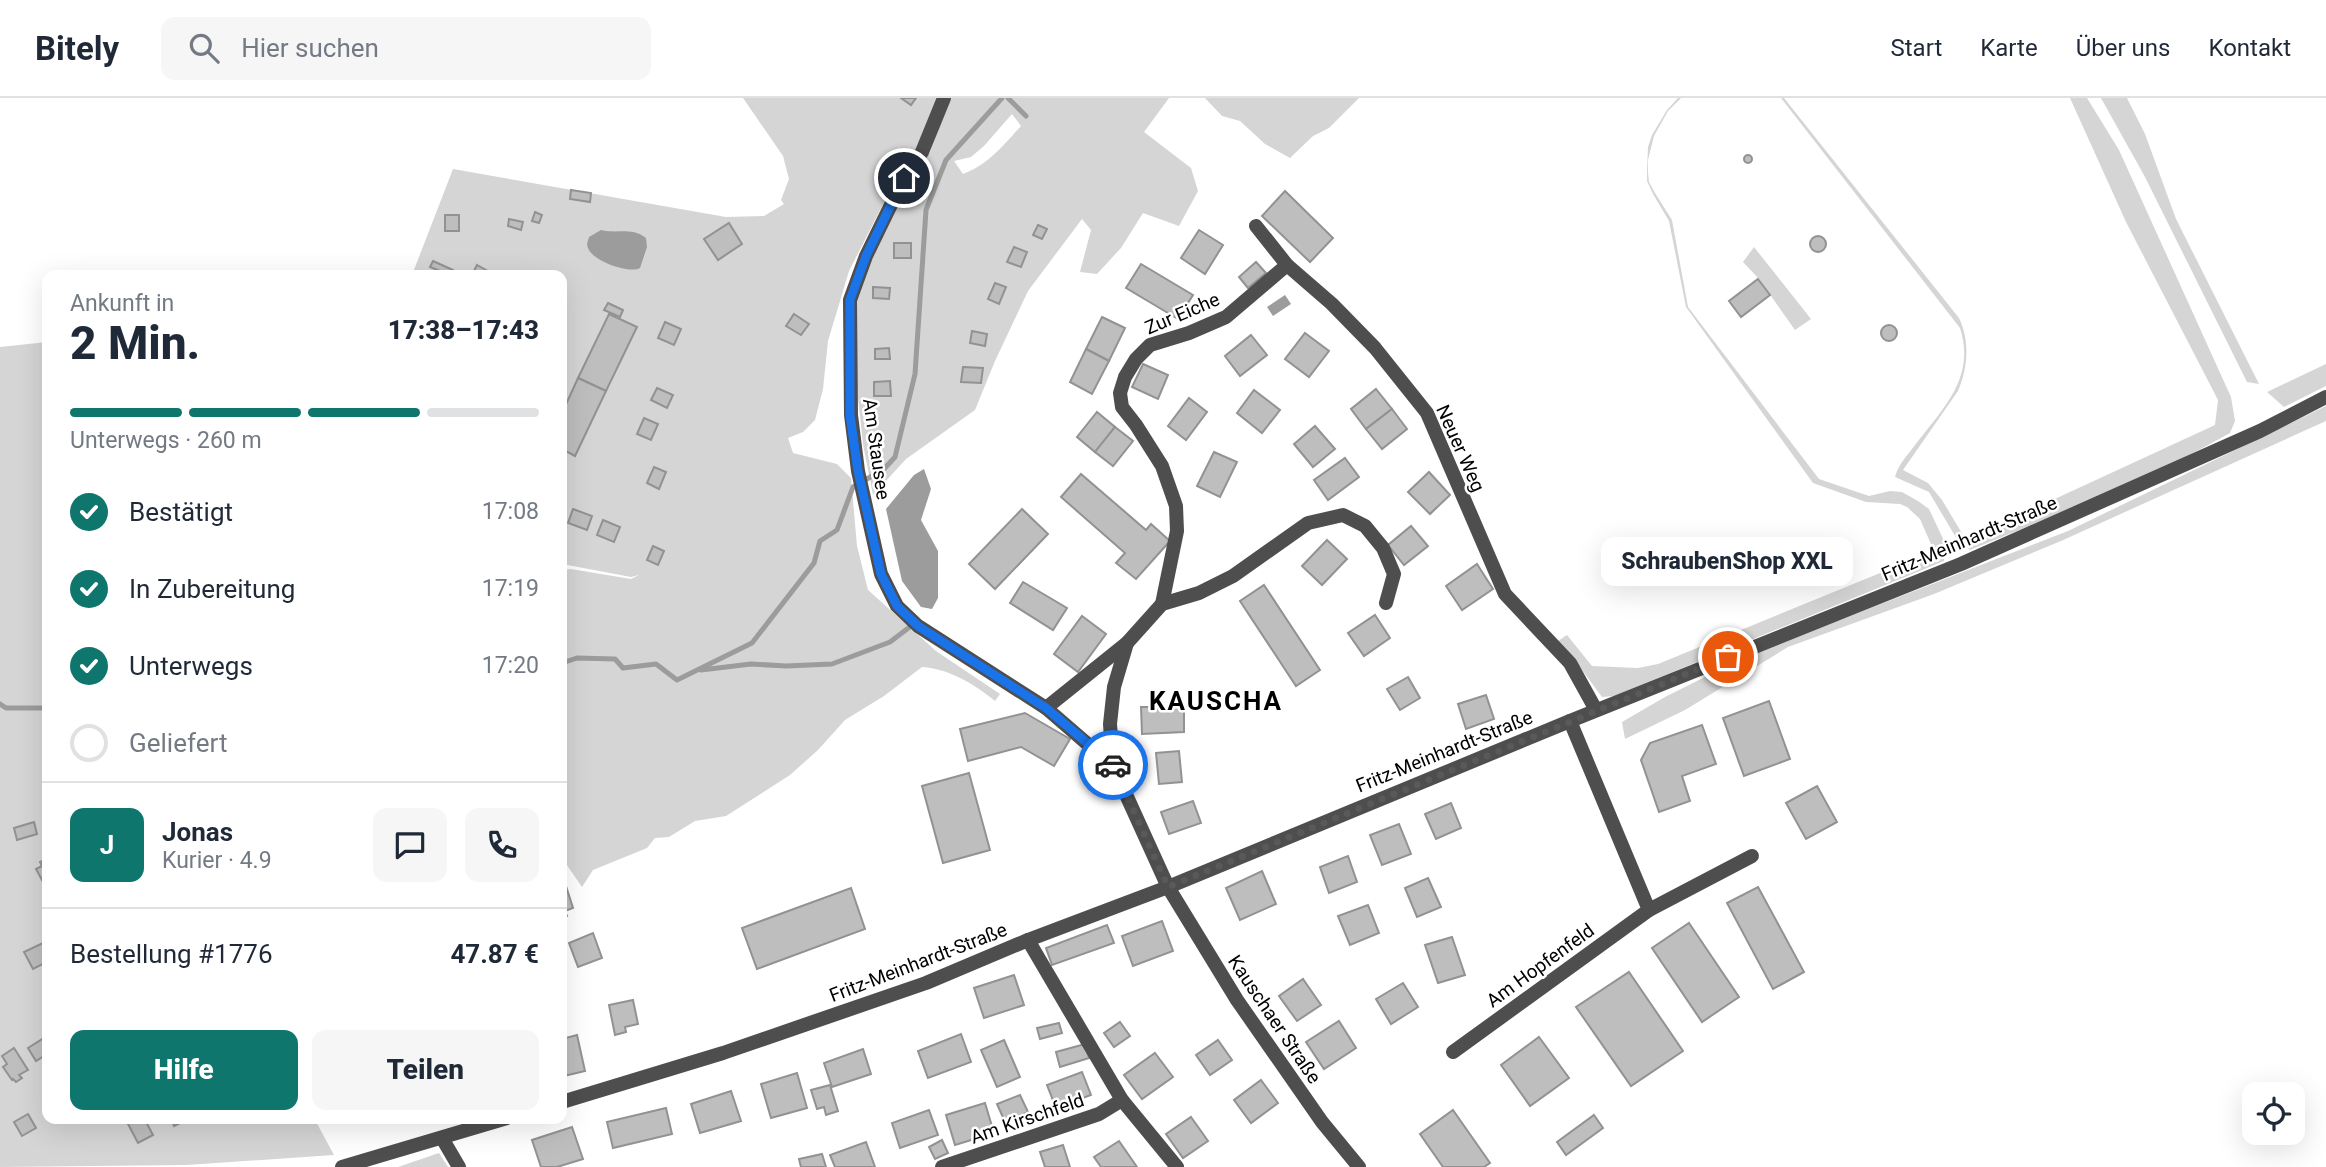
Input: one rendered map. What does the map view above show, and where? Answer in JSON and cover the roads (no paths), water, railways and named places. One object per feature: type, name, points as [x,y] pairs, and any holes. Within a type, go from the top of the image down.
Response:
[{"type":"street","name":"Am Stausee","points":[[944,98],[922,152],[904,178],[866,256],[850,300],[849,399],[858,471],[881,574],[897,606],[913,621],[967,659],[1046,708]]},
{"type":"street","name":"Neuer Weg","points":[[1256,226],[1287,265],[1332,304],[1374,348],[1427,413],[1505,594],[1570,663],[1596,710]]},
{"type":"street","name":"Zur Eiche","points":[[1163,604],[1177,531],[1176,506],[1162,466],[1120,401],[1125,377],[1136,359],[1150,345],[1189,333],[1226,317],[1287,265]]},
{"type":"street","name":"Fritz-Meinhardt-Straße","points":[[567,1100],[723,1053],[913,988],[1028,940],[1168,887],[1596,710],[1961,564],[2260,431],[2326,397]]},
{"type":"street","points":[[1113,765],[1046,708],[1127,643],[1163,604],[1199,593],[1233,576],[1308,523],[1343,515],[1365,526],[1383,548],[1394,574],[1386,603]]},
{"type":"street","points":[[1127,643],[1114,687],[1110,724],[1113,765],[1168,887]]},
{"type":"street","points":[[1570,721],[1649,910]]},
{"type":"street","name":"Am Hopfenfeld","points":[[1453,1052],[1649,910],[1752,856]]},
{"type":"street","name":"Kauschaer Straße","points":[[1168,887],[1237,1000],[1322,1122],[1359,1167]]},
{"type":"street","points":[[1028,940],[1122,1100],[1177,1167]]},
{"type":"street","name":"Am Kirschfeld","points":[[942,1167],[1099,1114],[1122,1100]]},
{"type":"street","points":[[342,1167],[488,1124]]},
{"type":"street","points":[[442,1138],[459,1167]]},
{"type":"waterway","points":[[567,661],[577,658],[615,659],[623,668],[656,664],[677,680],[752,643],[814,563],[820,541],[837,530],[853,487],[884,469],[895,457],[915,374],[926,210],[946,160],[1002,98]]},
{"type":"waterway","points":[[1008,98],[1026,116]]},
{"type":"waterway","points":[[701,670],[751,664],[832,664],[890,642],[911,626]]},
{"type":"waterway","points":[[0,704],[6,708],[42,708]]},
{"type":"place","name":"SchraubenShop XXL","points":[[1728,657]]},
{"type":"district","name":"KAUSCHA","points":[[1216,701]]}]
